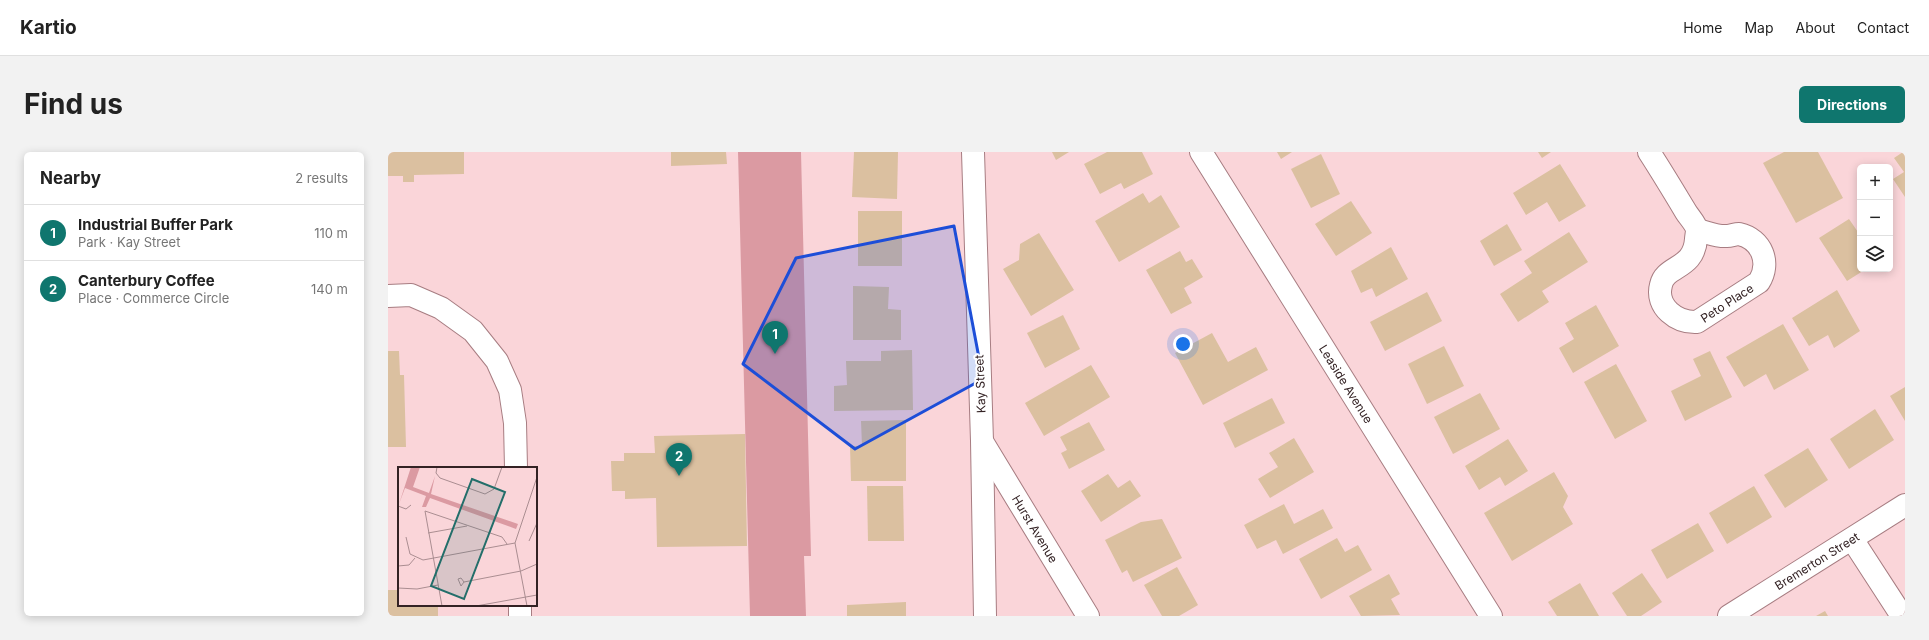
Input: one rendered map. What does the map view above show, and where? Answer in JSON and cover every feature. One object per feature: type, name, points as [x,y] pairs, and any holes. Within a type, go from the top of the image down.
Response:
[{"type":"street","name":"Kay Street","points":[[973,152],[982,441],[985,616]]},
{"type":"street","name":"Leaside Avenue","points":[[1201,152],[1491,616]]},
{"type":"street","points":[[1649,152],[1697,230]]},
{"type":"street","name":"Peto Place","points":[[1697,230],[1716,235],[1727,236],[1738,234],[1755,242],[1761,250],[1766,262],[1765,274],[1760,282],[1697,322],[1687,323],[1676,319],[1666,310],[1661,298],[1661,285],[1666,275],[1689,260],[1696,247],[1697,230]]},
{"type":"street","points":[[388,296],[411,295],[441,308],[473,331],[497,361],[510,390],[515,423],[516,467]]},
{"type":"street","name":"Hurst Avenue","points":[[982,441],[1088,616]]},
{"type":"street","name":"Bremerton Street","points":[[1729,616],[1905,505]]},
{"type":"street","points":[[1852,539],[1902,616]]},
{"type":"highlighted area","points":[[954,226],[983,379],[855,449],[743,364],[796,258]]},
{"type":"shaded area","points":[[738,152],[801,152],[811,556],[804,556],[806,616],[750,616]]},
{"type":"building","points":[[388,152],[464,152],[464,174],[414,175],[414,182],[403,182],[403,176],[388,176]]},
{"type":"building","points":[[671,152],[726,152],[727,164],[671,166]]},
{"type":"building","points":[[854,152],[898,152],[897,199],[852,197]]},
{"type":"building","points":[[1052,152],[1069,152],[1056,160]]},
{"type":"building","points":[[1107,152],[1142,152],[1153,174],[1124,189],[1121,183],[1100,194],[1084,164]]},
{"type":"building","points":[[1277,152],[1292,152],[1281,159]]},
{"type":"building","points":[[1538,152],[1551,152],[1542,158]]},
{"type":"building","points":[[1784,152],[1818,152],[1843,198],[1796,223],[1763,163]]},
{"type":"building","points":[[1905,152],[1905,197],[1893,179],[1904,172],[1894,158]]},
{"type":"building","points":[[1321,154],[1340,194],[1311,208],[1291,169]]},
{"type":"building","points":[[1560,164],[1586,206],[1559,222],[1547,202],[1526,215],[1513,193]]},
{"type":"building","points":[[1143,193],[1149,203],[1161,195],[1180,227],[1119,262],[1095,221]]},
{"type":"building","points":[[1351,201],[1372,233],[1336,256],[1315,224]]},
{"type":"building","points":[[858,211],[902,211],[902,266],[858,266]]},
{"type":"building","points":[[1849,219],[1857,231],[1857,272],[1861,272],[1847,281],[1819,238]]},
{"type":"building","points":[[1507,224],[1522,250],[1494,266],[1480,241]]},
{"type":"building","points":[[1569,232],[1588,262],[1542,291],[1549,302],[1518,322],[1500,294],[1532,273],[1524,261]]},
{"type":"building","points":[[1039,233],[1074,290],[1031,316],[1003,269],[1019,260],[1020,244]]},
{"type":"building","points":[[1391,247],[1408,279],[1376,297],[1372,288],[1361,293],[1351,271]]},
{"type":"building","points":[[1180,251],[1186,262],[1192,259],[1203,277],[1184,288],[1192,303],[1171,314],[1146,270]]},
{"type":"building","points":[[853,286],[889,287],[888,309],[901,310],[901,340],[853,340]]},
{"type":"building","points":[[1837,290],[1860,331],[1834,348],[1828,335],[1809,346],[1792,318]]},
{"type":"building","points":[[1427,292],[1442,321],[1385,351],[1370,322]]},
{"type":"building","points":[[1596,305],[1619,346],[1573,373],[1559,348],[1574,339],[1565,323]]},
{"type":"building","points":[[1063,315],[1080,349],[1045,368],[1027,333]]},
{"type":"building","points":[[1783,324],[1809,370],[1774,390],[1766,374],[1744,387],[1726,357]]},
{"type":"building","points":[[1212,333],[1228,362],[1256,347],[1268,370],[1203,405],[1175,353]]},
{"type":"building","points":[[1444,346],[1464,386],[1427,404],[1408,364]]},
{"type":"building","points":[[912,350],[913,410],[834,411],[834,386],[847,385],[846,361],[881,361],[881,351]]},
{"type":"building","points":[[388,351],[399,351],[400,375],[404,375],[406,447],[388,447]]},
{"type":"building","points":[[1710,351],[1732,397],[1685,421],[1671,391],[1701,376],[1693,359]]},
{"type":"building","points":[[1616,364],[1647,421],[1615,439],[1584,382]]},
{"type":"building","points":[[1091,365],[1110,397],[1044,436],[1025,403]]},
{"type":"building","points":[[1905,387],[1905,421],[1890,396]]},
{"type":"building","points":[[1480,393],[1500,429],[1453,454],[1434,417]]},
{"type":"building","points":[[1272,398],[1285,423],[1235,448],[1223,423]]},
{"type":"building","points":[[1875,409],[1894,440],[1849,469],[1830,439]]},
{"type":"building","points":[[906,420],[906,481],[851,481],[850,446],[862,446],[861,421]]},
{"type":"building","points":[[1089,422],[1105,450],[1069,469],[1061,453],[1067,450],[1060,437]]},
{"type":"building","points":[[745,434],[747,546],[657,547],[656,498],[625,499],[625,491],[612,491],[611,461],[624,461],[624,453],[655,453],[654,436]]},
{"type":"building","points":[[1294,438],[1314,472],[1270,498],[1258,479],[1278,467],[1269,453]]},
{"type":"building","points":[[1508,439],[1528,471],[1505,486],[1500,477],[1479,490],[1465,466]]},
{"type":"building","points":[[1808,448],[1828,480],[1785,508],[1764,475]]},
{"type":"building","points":[[1554,472],[1568,496],[1563,507],[1573,524],[1512,561],[1484,513]]},
{"type":"building","points":[[1108,474],[1118,488],[1130,480],[1141,496],[1101,522],[1081,491]]},
{"type":"building","points":[[867,486],[903,486],[904,541],[868,541]]},
{"type":"building","points":[[1754,486],[1772,517],[1727,544],[1709,513]]},
{"type":"building","points":[[1284,504],[1294,524],[1323,509],[1333,528],[1283,554],[1276,540],[1257,549],[1244,525]]},
{"type":"building","points":[[1162,519],[1182,558],[1133,582],[1127,570],[1122,573],[1105,540],[1141,522]]},
{"type":"building","points":[[1698,523],[1714,551],[1667,579],[1651,550]]},
{"type":"building","points":[[1337,538],[1345,552],[1358,545],[1372,570],[1321,599],[1299,559]]},
{"type":"building","points":[[1177,567],[1198,605],[1179,616],[1162,616],[1144,585]]},
{"type":"building","points":[[1642,573],[1662,602],[1641,616],[1627,616],[1612,593]]},
{"type":"building","points":[[1389,574],[1400,594],[1391,599],[1400,615],[1361,616],[1349,596]]},
{"type":"building","points":[[1580,583],[1599,616],[1557,616],[1548,602]]},
{"type":"building","points":[[388,590],[398,590],[398,606],[438,606],[438,616],[388,616]]},
{"type":"building","points":[[906,602],[906,616],[847,616],[847,605]]},
{"type":"building","points":[[1825,611],[1828,616],[1816,616]]},
{"type":"place","name":"Industrial Buffer Park","points":[[775,354]]},
{"type":"place","name":"Canterbury Coffee","points":[[679,476]]}]
